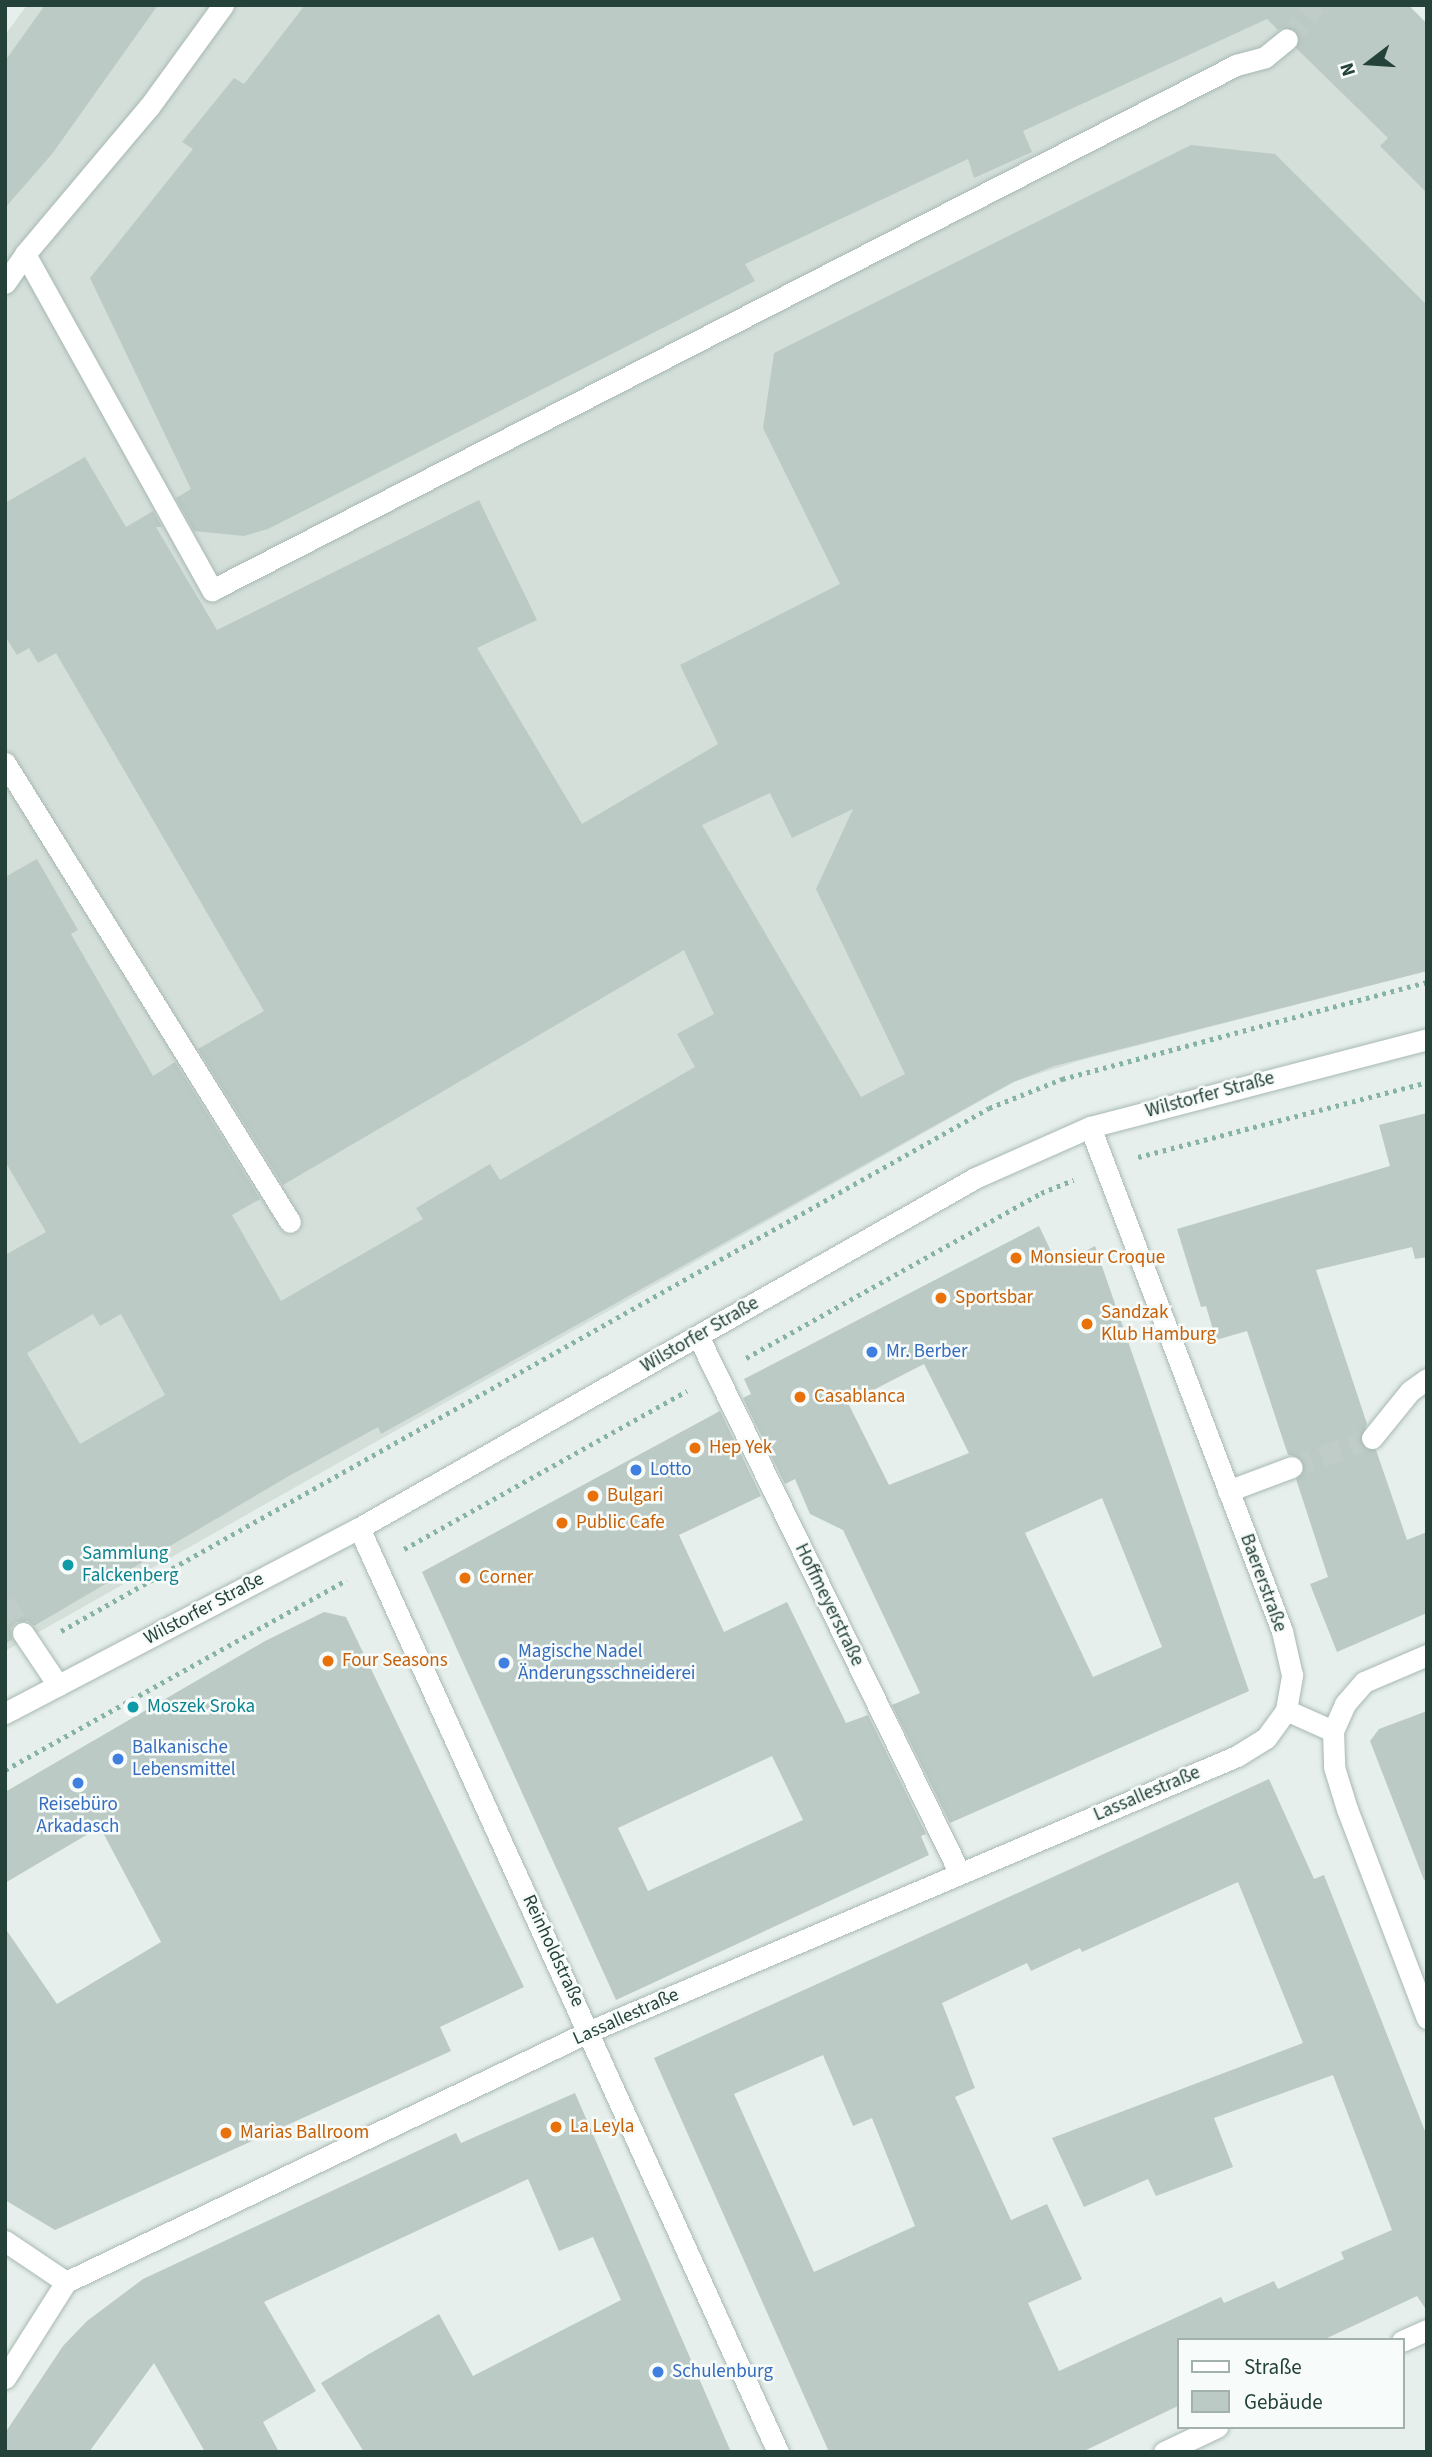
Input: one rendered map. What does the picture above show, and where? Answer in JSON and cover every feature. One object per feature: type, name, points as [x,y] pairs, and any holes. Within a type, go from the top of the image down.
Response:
[{"type":"street","points":[[5,283],[24,254],[149,107],[223,5]]},
{"type":"street","points":[[24,254],[212,590],[1236,65],[1265,57],[1287,39]]},
{"type":"street","points":[[5,763],[290,1222]]},
{"type":"street","name":"Wilstorfer Straße","points":[[5,1713],[359,1528],[975,1178],[1090,1127],[1427,1039]]},
{"type":"street","name":"Baererstraße","points":[[1090,1127],[1282,1631],[1292,1675],[1286,1710]]},
{"type":"street","name":"Hoffmeyerstraße","points":[[698,1336],[960,1874]]},
{"type":"street","points":[[1372,1438],[1410,1391],[1427,1379]]},
{"type":"street","points":[[1228,1491],[1292,1467]]},
{"type":"street","name":"Reinholdstraße","points":[[359,1528],[590,2031],[778,2452]]},
{"type":"street","points":[[28,1640],[58,1685]]},
{"type":"street","points":[[1427,1655],[1364,1682],[1345,1704],[1333,1731],[1334,1767],[1347,1809],[1427,2018]]},
{"type":"street","points":[[1286,1710],[1333,1731]]},
{"type":"street","name":"Lassallestraße","points":[[66,2282],[590,2031],[1237,1756],[1266,1738],[1286,1710]]},
{"type":"street","points":[[5,2241],[66,2282],[5,2378]]},
{"type":"street","points":[[1404,2340],[1427,2330]]},
{"type":"street","points":[[1164,2452],[1213,2429]]},
{"type":"path","points":[[28,1640],[989,1108],[1062,1079],[1427,982]]},
{"type":"shaded area","points":[[27,5],[1409,5],[1427,23],[1427,971],[1082,1060],[1016,1081],[5,1651],[5,35]]},
{"type":"building","points":[[45,5],[158,5],[52,154],[5,208],[5,61]]},
{"type":"building","points":[[305,5],[1408,5],[1427,24],[1427,193],[1380,146],[1388,138],[1296,48],[1300,38],[1297,30],[1286,26],[1278,30],[1267,19],[1023,131],[1032,152],[974,178],[968,159],[745,264],[755,281],[268,529],[244,536],[194,531],[176,498],[191,489],[90,278],[193,149],[182,142],[234,78],[244,84]]},
{"type":"building","points":[[1191,145],[1275,154],[1427,305],[1427,971],[1054,1066],[1011,1083],[381,1434],[378,1427],[289,1476],[34,1626],[28,1621],[16,1622],[11,1628],[12,1640],[5,1643],[5,1255],[46,1232],[5,1161],[5,877],[37,859],[78,930],[71,934],[153,1076],[175,1062],[260,1199],[232,1215],[281,1301],[423,1219],[416,1208],[490,1164],[500,1180],[695,1067],[677,1034],[714,1014],[684,950],[283,1185],[198,1049],[264,1011],[56,653],[38,663],[29,648],[17,655],[5,636],[5,503],[85,457],[126,527],[153,511],[162,527],[156,527],[217,630],[479,500],[537,620],[477,648],[582,824],[718,744],[680,665],[840,584],[763,428],[774,353]],"holes":[[[770,793],[792,838],[853,809],[816,889],[905,1074],[861,1097],[702,825]],[[93,1314],[100,1326],[121,1314],[165,1395],[80,1444],[27,1353]]]},
{"type":"building","points":[[1427,1113],[1427,1257],[1415,1259],[1412,1247],[1316,1270],[1367,1424],[1360,1443],[1376,1450],[1407,1540],[1427,1532],[1427,1613],[1337,1652],[1310,1584],[1328,1577],[1296,1479],[1304,1463],[1300,1457],[1288,1455],[1247,1331],[1216,1340],[1206,1306],[1201,1307],[1177,1229],[1390,1166],[1379,1125]]},
{"type":"building","points":[[1039,1226],[1058,1266],[1095,1246],[1249,1691],[950,1823],[892,1705],[920,1693],[843,1530],[810,1514],[795,1479],[785,1484],[743,1398],[751,1394],[744,1379]],"holes":[[[924,1364],[969,1453],[889,1485],[848,1403]],[[1102,1498],[1162,1647],[1093,1677],[1025,1533]]]},
{"type":"building","points":[[720,1411],[761,1496],[679,1535],[724,1632],[787,1602],[846,1723],[868,1715],[926,1834],[921,1836],[929,1855],[616,2000],[422,1572]],"holes":[[[772,1756],[803,1820],[648,1891],[618,1828]]]},
{"type":"building","points":[[324,1612],[346,1617],[524,1987],[440,2027],[451,2051],[55,2230],[5,2200],[5,1928],[57,2004],[161,1942],[100,1827],[5,1883],[5,1792],[265,1641]]},
{"type":"building","points":[[1427,1711],[1427,1880],[1424,1880],[1370,1741],[1379,1729]]},
{"type":"building","points":[[1269,1779],[1314,1879],[1324,1875],[1427,2136],[1427,2311],[1417,2296],[1327,2338],[1176,2338],[1176,2407],[1082,2452],[829,2452],[654,2058]],"holes":[[[1238,1882],[1303,2043],[1052,2138],[1084,2207],[1148,2179],[1156,2196],[1233,2167],[1214,2118],[1333,2075],[1392,2230],[1341,2252],[1344,2259],[1278,2289],[1274,2281],[1224,2303],[1221,2297],[1059,2371],[1028,2303],[1082,2279],[1047,2204],[1011,2220],[955,2097],[975,2088],[942,2003],[1027,1963],[1031,1971],[1080,1948],[1082,1952]],[[823,2055],[853,2126],[872,2118],[915,2226],[814,2272],[734,2094]]]},
{"type":"building","points":[[575,2093],[731,2452],[364,2452],[321,2383],[369,2354],[439,2314],[473,2376],[621,2300],[593,2237],[559,2251],[528,2179],[264,2302],[316,2391],[263,2422],[279,2452],[205,2452],[154,2363],[89,2452],[5,2452],[5,2433],[63,2346],[87,2321],[143,2279],[456,2133],[461,2143]]},
{"type":"tunnel","points":[[1287,39],[1317,5]]},
{"type":"tunnel","points":[[1292,1467],[1372,1438]]},
{"type":"tunnel","points":[[5,1602],[23,1633]]},
{"type":"place","name":"Monsieur Croque","points":[[1016,1258]]},
{"type":"place","name":"Sportsbar","points":[[941,1298]]},
{"type":"place","name":"Sandzak Klub Hamburg","points":[[1087,1324]]},
{"type":"place","name":"Mr. Berber","points":[[872,1352]]},
{"type":"place","name":"Casablanca","points":[[800,1397]]},
{"type":"place","name":"Hep Yek","points":[[695,1448]]},
{"type":"place","name":"Lotto","points":[[636,1470]]},
{"type":"place","name":"Bulgari","points":[[593,1496]]},
{"type":"place","name":"Public Cafe","points":[[562,1523]]},
{"type":"place","name":"Sammlung Falckenberg","points":[[68,1565]]},
{"type":"place","name":"Corner","points":[[465,1578]]},
{"type":"place","name":"Four Seasons","points":[[328,1661]]},
{"type":"place","name":"Magische Nadel Änderungsschneiderei","points":[[504,1663]]},
{"type":"place","name":"Moszek Sroka","points":[[133,1707]]},
{"type":"place","name":"Balkanische Lebensmittel","points":[[118,1759]]},
{"type":"place","name":"Reisebüro Arkadasch","points":[[78,1783]]},
{"type":"place","name":"La Leyla","points":[[556,2127]]},
{"type":"place","name":"Marias Ballroom","points":[[226,2133]]},
{"type":"place","name":"Schulenburg","points":[[658,2372]]}]
